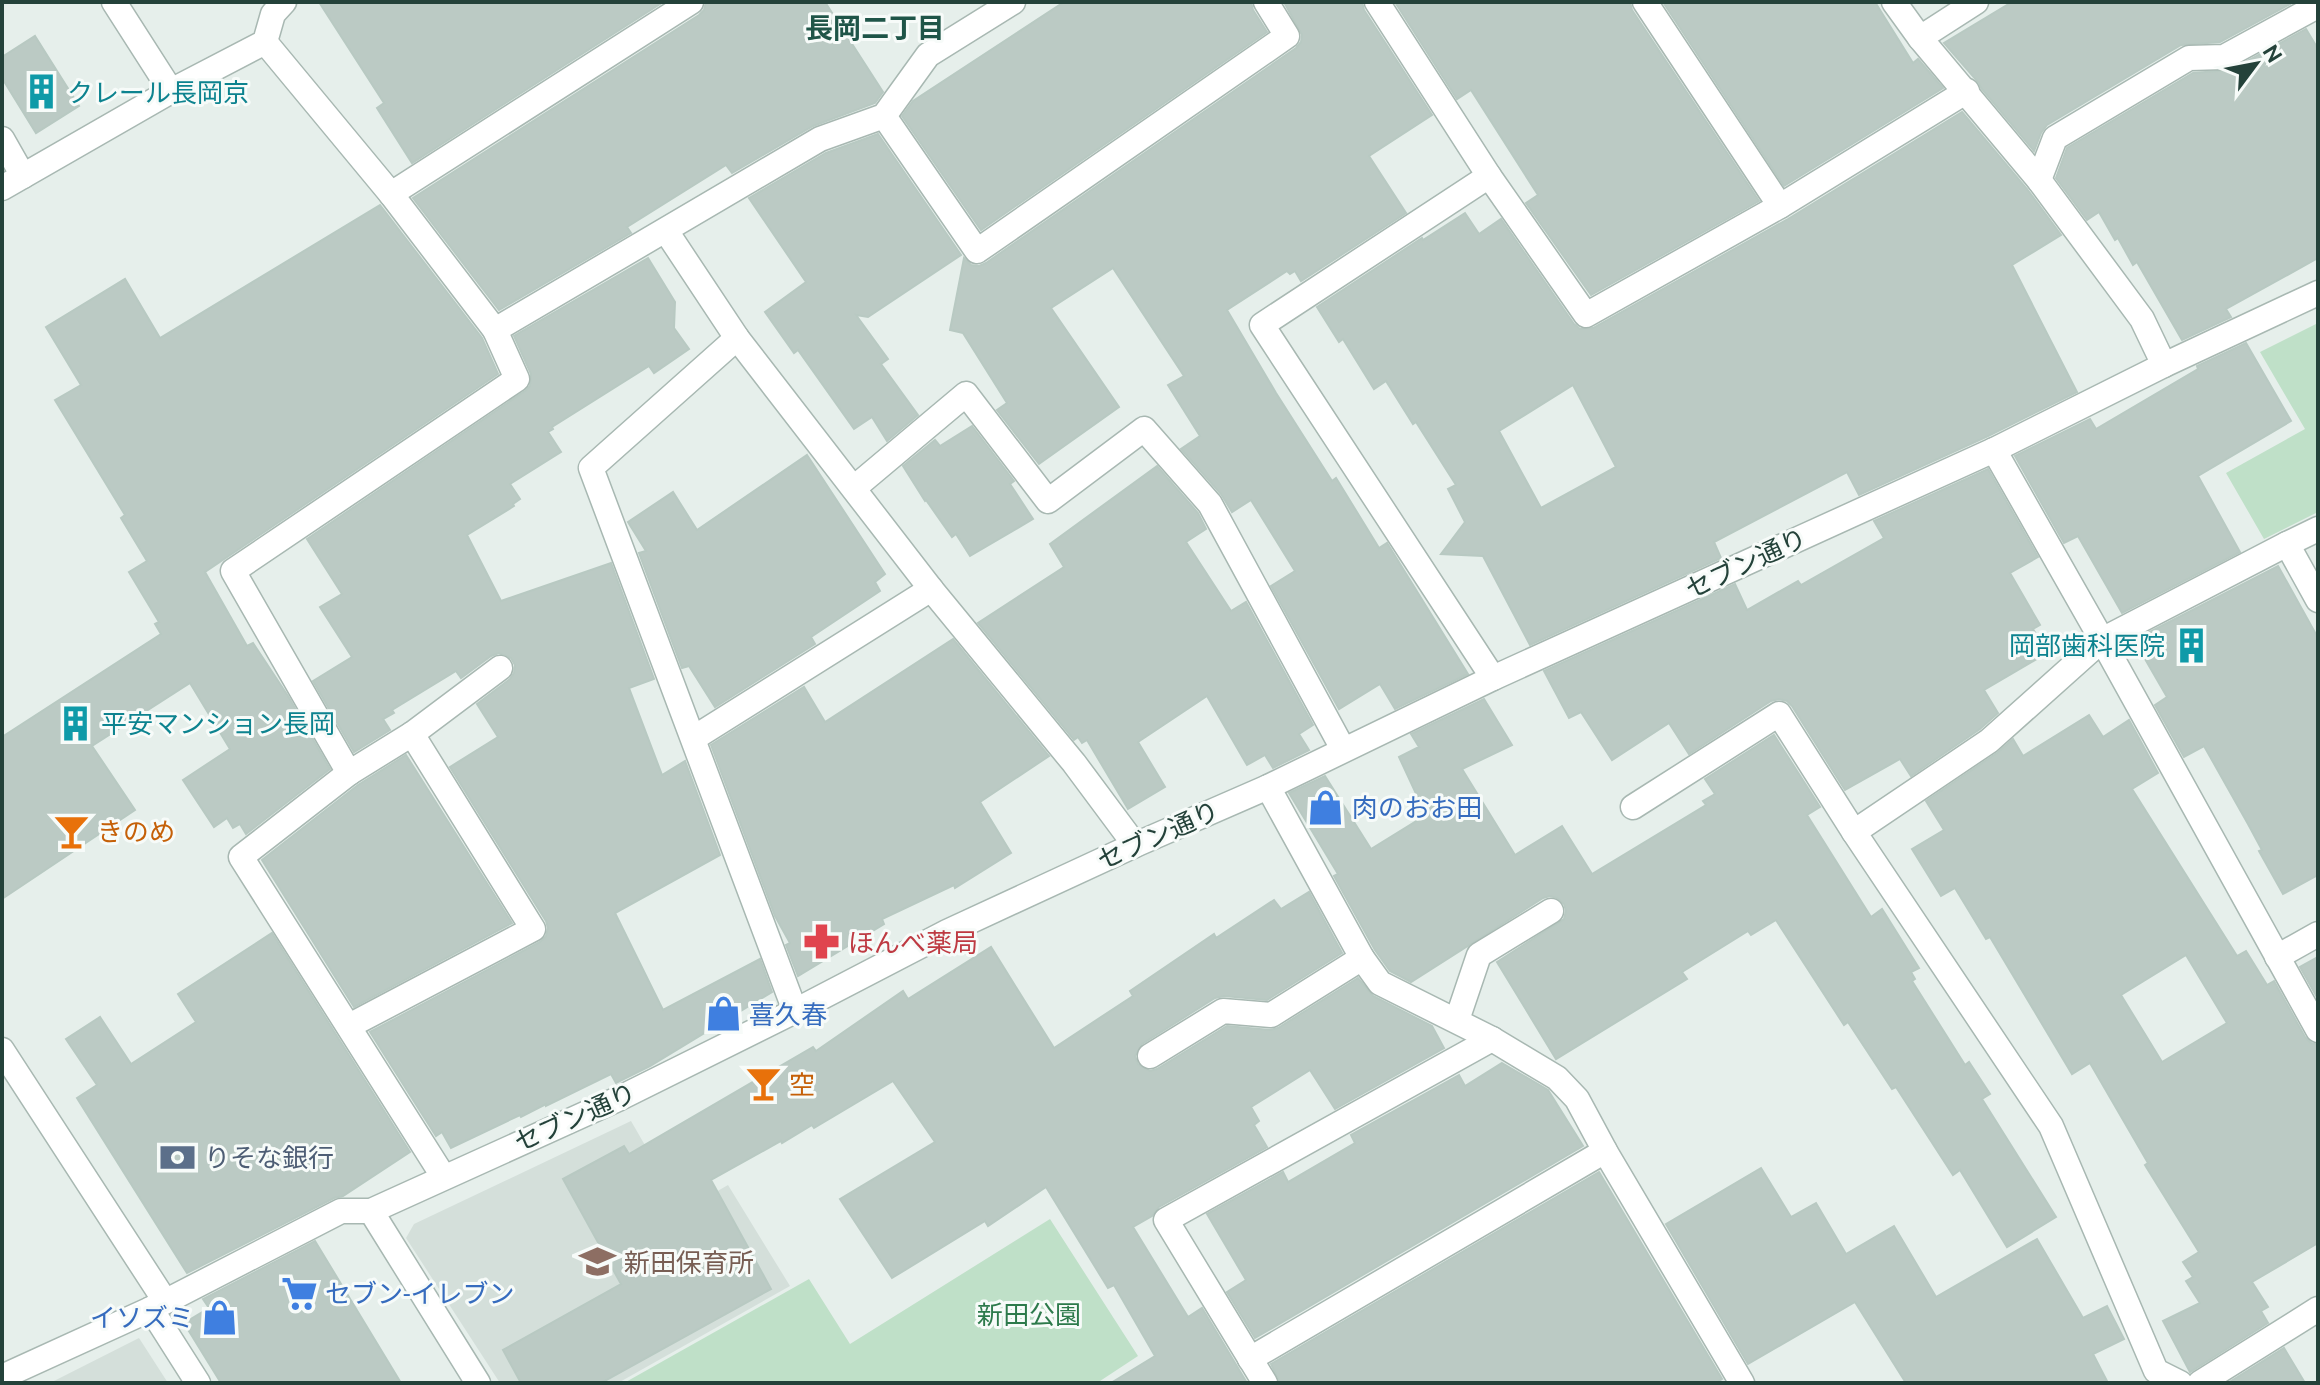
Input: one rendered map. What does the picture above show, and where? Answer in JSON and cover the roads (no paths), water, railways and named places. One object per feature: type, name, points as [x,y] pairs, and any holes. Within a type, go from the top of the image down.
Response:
[{"type":"street","points":[[114,2],[171,91]]},
{"type":"street","points":[[2,139],[12,182],[171,91],[265,42],[273,14],[284,2]]},
{"type":"street","points":[[391,194],[691,2]]},
{"type":"street","points":[[495,330],[820,139],[884,116],[928,55],[1013,2]]},
{"type":"street","points":[[884,116],[977,251],[1287,36],[1266,2]]},
{"type":"street","points":[[1377,2],[1489,176],[1586,315],[1780,206],[1967,91]]},
{"type":"street","points":[[1645,2],[1780,206]]},
{"type":"street","points":[[1894,2],[1920,38],[2039,180],[2142,319],[2164,365]]},
{"type":"street","points":[[1920,38],[1976,2]]},
{"type":"street","points":[[2039,180],[2055,138],[2189,58],[2224,57],[2312,9],[2308,2]]},
{"type":"street","points":[[265,42],[391,194],[495,330],[517,379],[233,571],[349,773]]},
{"type":"street","points":[[1489,176],[1262,325],[1493,678]]},
{"type":"street","points":[[666,231],[737,338],[931,589],[1074,763],[1135,845]]},
{"type":"street","name":"セブン通り","points":[[2,1377],[158,1305],[341,1211],[371,1211],[618,1099],[947,932],[1268,787],[1493,678],[1994,450],[2318,293]]},
{"type":"street","points":[[737,338],[591,468],[795,1011]]},
{"type":"street","points":[[854,488],[966,394],[1048,501],[1144,429],[1210,504],[1343,749]]},
{"type":"street","points":[[1994,450],[2318,1030]]},
{"type":"street","points":[[1854,832],[1989,741],[2102,640],[2318,529]]},
{"type":"street","points":[[2287,544],[2318,600]]},
{"type":"street","points":[[694,738],[931,589]]},
{"type":"street","points":[[443,1176],[241,857],[349,773],[412,734],[500,668]]},
{"type":"street","points":[[1633,807],[1779,714],[1854,832],[2051,1126],[2156,1371],[2180,1383]]},
{"type":"street","points":[[349,1026],[533,929],[412,734]]},
{"type":"street","points":[[1268,787],[1362,958],[1380,983],[1492,1039],[1557,1078],[1577,1099],[1742,1383]]},
{"type":"street","points":[[1457,1020],[1479,955],[1551,911]]},
{"type":"street","points":[[2277,957],[2318,934]]},
{"type":"street","points":[[1150,1056],[1223,1011],[1271,1015],[1362,958]]},
{"type":"street","points":[[1265,1383],[1166,1220],[1492,1039]]},
{"type":"street","points":[[2,1050],[158,1305],[198,1383]]},
{"type":"street","points":[[1250,1359],[1605,1151]]},
{"type":"street","points":[[371,1211],[478,1383]]},
{"type":"street","points":[[2200,1383],[2318,1309]]},
{"type":"place","name":"クレール長岡京","points":[[41,92]]},
{"type":"place","name":"岡部歯科医院","points":[[2191,645]]},
{"type":"place","name":"平安マンション長岡","points":[[75,723]]},
{"type":"place","name":"肉のおお田","points":[[1326,807]]},
{"type":"place","name":"きのめ","points":[[71,831]]},
{"type":"place","name":"ほんべ薬局","points":[[822,942]]},
{"type":"place","name":"喜久春","points":[[723,1014]]},
{"type":"place","name":"空","points":[[763,1084]]},
{"type":"place","name":"りそな銀行","points":[[178,1157]]},
{"type":"place","name":"新田保育所","points":[[598,1262]]},
{"type":"place","name":"セブン-イレブン","points":[[299,1293]]},
{"type":"place","name":"イソズミ","points":[[220,1317]]},
{"type":"district","name":"長岡二丁目","points":[[875,27]]},
{"type":"park label","name":"新田公園","points":[[1029,1314]]}]
